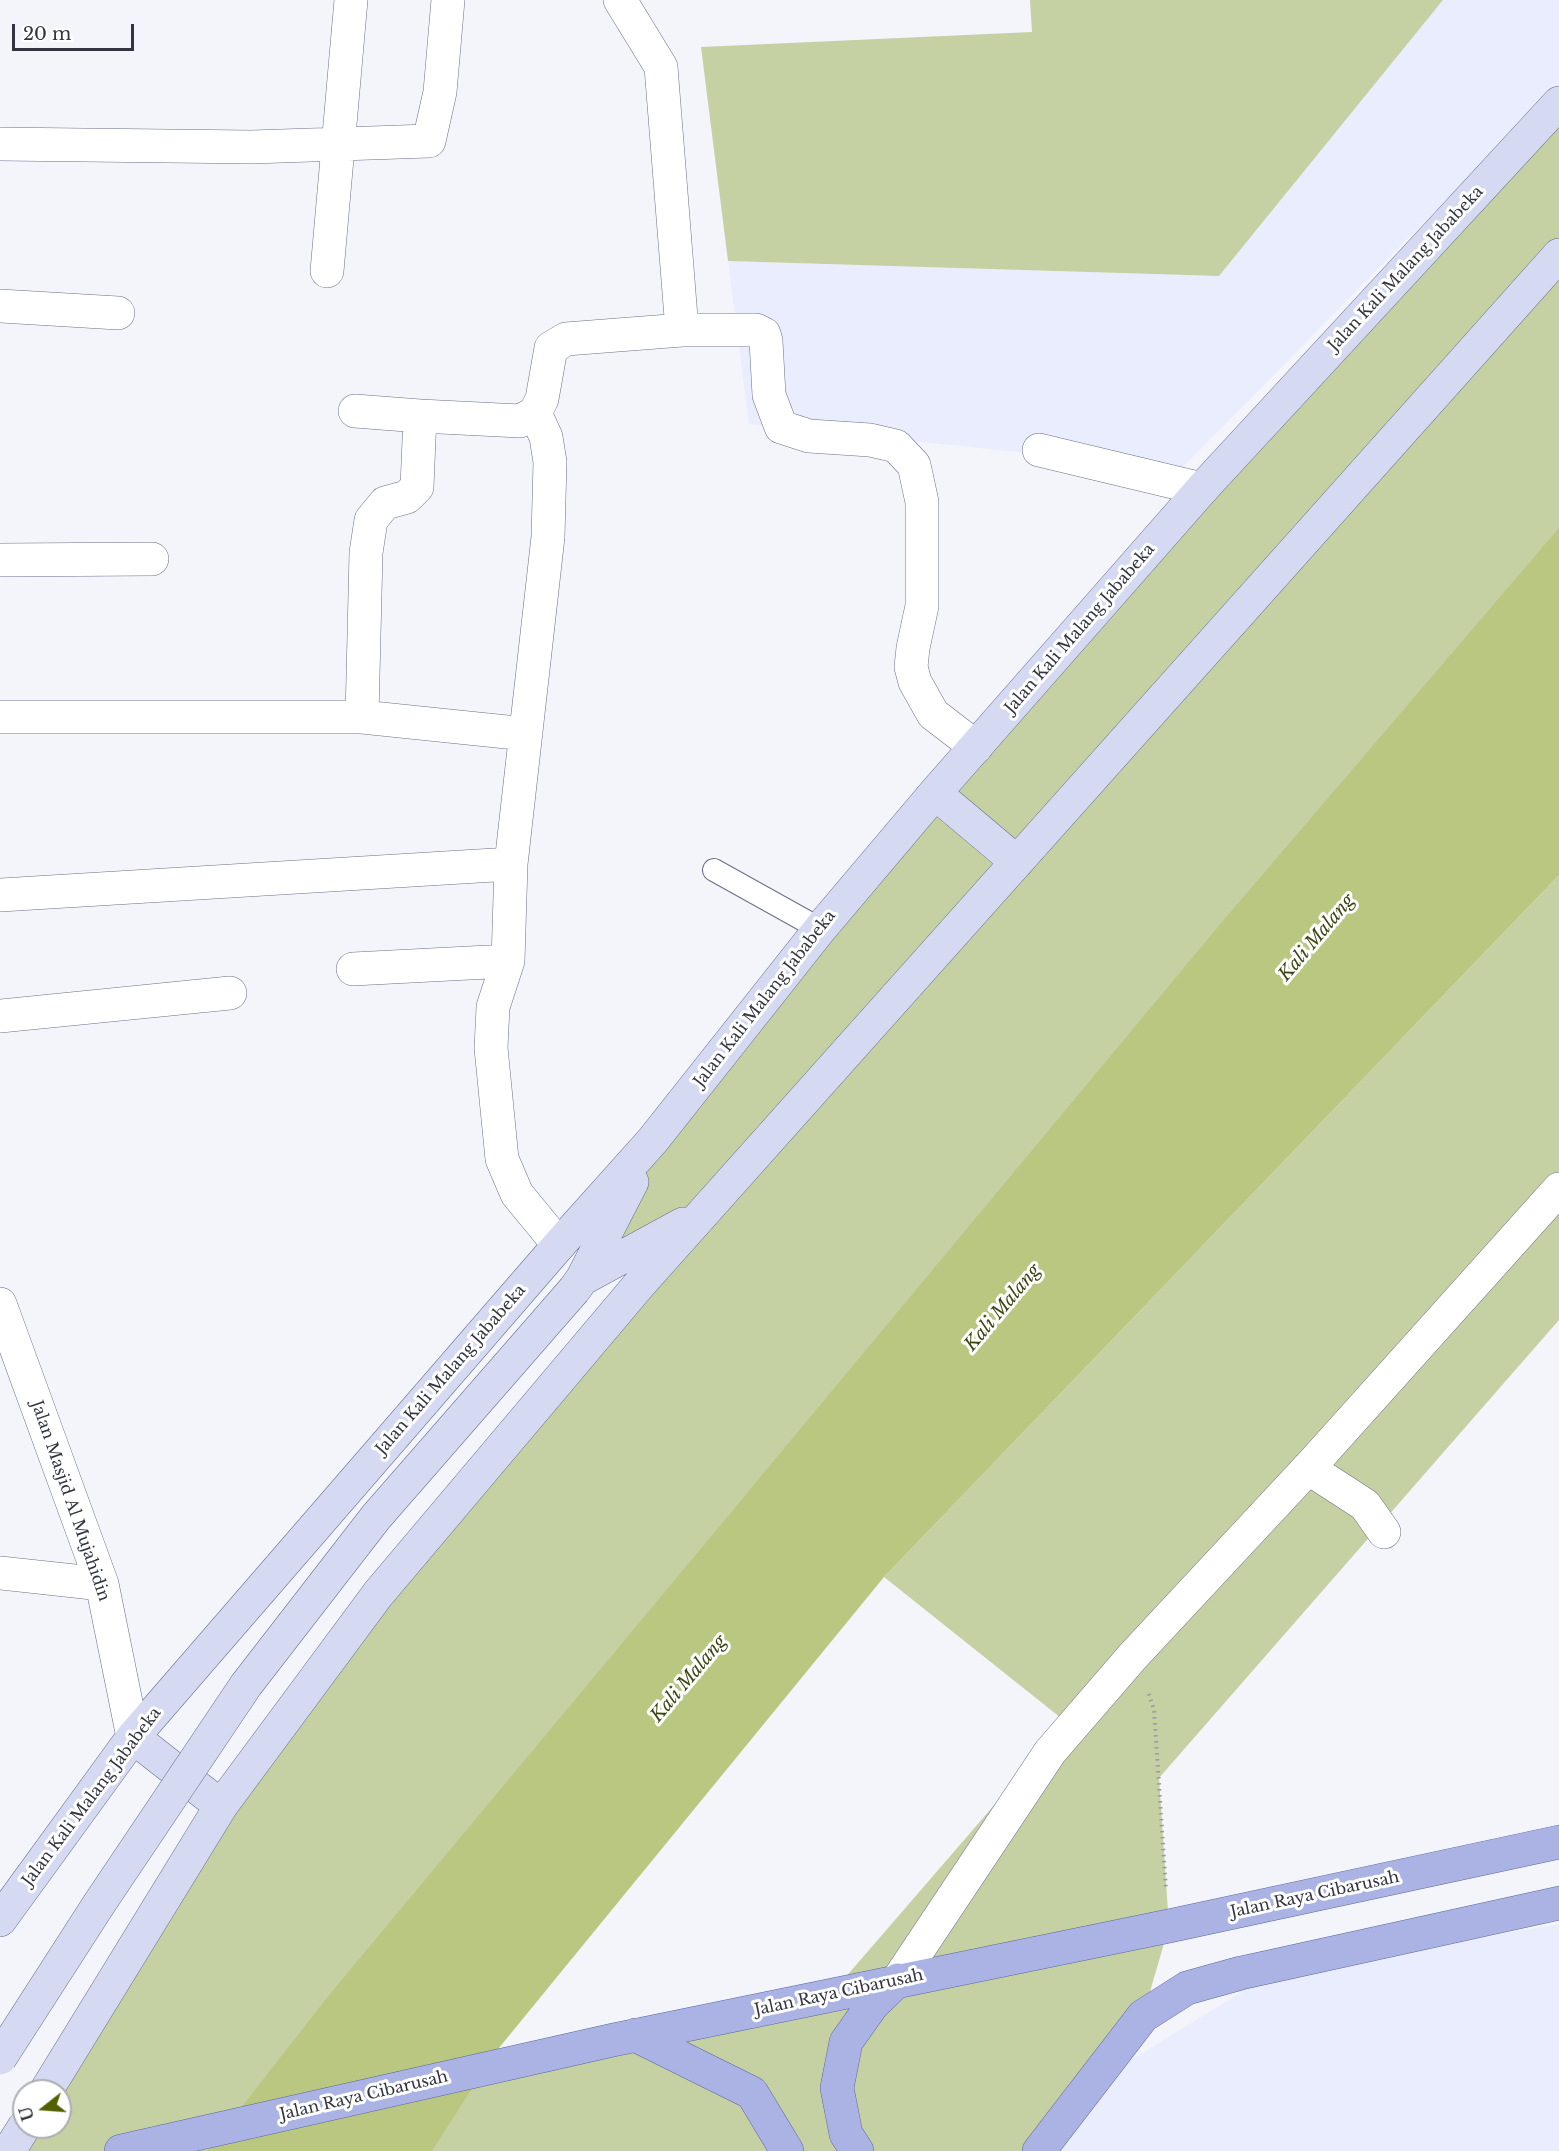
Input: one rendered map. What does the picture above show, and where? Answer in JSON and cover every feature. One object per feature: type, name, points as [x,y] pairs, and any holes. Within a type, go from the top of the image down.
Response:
[{"type":"main road","name":"Jalan Kali Malang Jababeka","points":[[0,1920],[133,1737],[559,1245],[654,1140],[820,929],[935,793],[1202,489],[1559,104]]},
{"type":"main road","points":[[53,2079],[221,1806],[378,1594],[638,1286],[1559,255]]},
{"type":"main road","points":[[935,793],[1017,862]]},
{"type":"main road","points":[[0,2058],[99,1904],[246,1685],[376,1516],[578,1285],[654,1140]]},
{"type":"main road","points":[[578,1285],[707,1211]]},
{"type":"main road","points":[[133,1737],[221,1806]]},
{"type":"main road","name":"Jalan Raya Cibarusah","points":[[121,2151],[635,2035],[1169,1926],[1559,1842]]},
{"type":"main road","points":[[1039,2151],[1143,2016],[1187,1988],[1241,1973],[1559,1903]]},
{"type":"main road","points":[[857,2151],[846,2134],[837,2088],[846,2042],[873,2004],[898,1980]]},
{"type":"main road","points":[[635,2035],[752,2093],[787,2151]]},
{"type":"street","points":[[327,271],[351,0]]},
{"type":"street","points":[[0,144],[337,146],[429,141],[440,92],[448,0]]},
{"type":"street","points":[[620,0],[662,67],[682,330]]},
{"type":"street","points":[[0,306],[118,314]]},
{"type":"street","points":[[355,411],[520,421],[535,413],[542,399],[551,348],[566,339],[682,330],[756,330],[764,334],[770,395],[781,428],[809,436],[870,440],[896,446],[914,465],[922,501],[922,606],[911,667],[915,682],[933,714],[976,747]]},
{"type":"street","points":[[535,413],[546,437],[550,487],[548,537],[511,864],[508,961],[493,1007],[491,1048],[502,1159],[517,1194],[559,1245]]},
{"type":"street","points":[[362,717],[366,553],[371,520],[385,503],[407,497],[417,487],[420,416]]},
{"type":"street","points":[[1039,450],[1202,489]]},
{"type":"street","points":[[0,560],[152,559]]},
{"type":"street","points":[[0,717],[362,717],[526,734]]},
{"type":"street","points":[[0,895],[511,864]]},
{"type":"street","points":[[353,969],[508,961]]},
{"type":"street","points":[[0,1016],[230,993]]},
{"type":"street","points":[[898,1980],[1050,1752],[1133,1656],[1308,1468],[1559,1189]]},
{"type":"street","name":"Jalan Masjid Al Mujahidin","points":[[0,1304],[102,1584],[133,1737]]},
{"type":"street","points":[[1308,1468],[1365,1505],[1384,1532]]},
{"type":"street","points":[[0,1573],[102,1584]]},
{"type":"lane","points":[[714,870],[786,908],[820,929]]},
{"type":"path","points":[[1133,1656],[1146,1683],[1154,1710],[1169,1926]]},
{"type":"shaded area","points":[[1030,0],[1443,0],[1219,276],[728,261],[701,47],[1032,32]]},
{"type":"shaded area","points":[[1443,0],[1559,0],[1559,85],[1181,469],[749,424],[728,261],[1219,276]]},
{"type":"shaded area","points":[[1559,103],[1559,531],[733,1510],[386,1928],[230,2122],[831,1994],[1066,1722],[884,1577],[1559,875],[1559,1320],[1159,1778],[1169,1926],[1143,2016],[1039,2151],[9,2151],[16,2139],[72,2139],[72,2079],[67,2079],[221,1806],[705,1213],[582,1279],[653,1140]]},
{"type":"shaded area","points":[[1559,1924],[1559,2151],[1052,2151],[1113,2071],[1271,1974]]},
{"type":"water","name":"Kali Malang","points":[[1559,528],[1559,875],[884,1577],[494,2054],[432,2151],[207,2151],[330,1994],[1222,922]]}]
